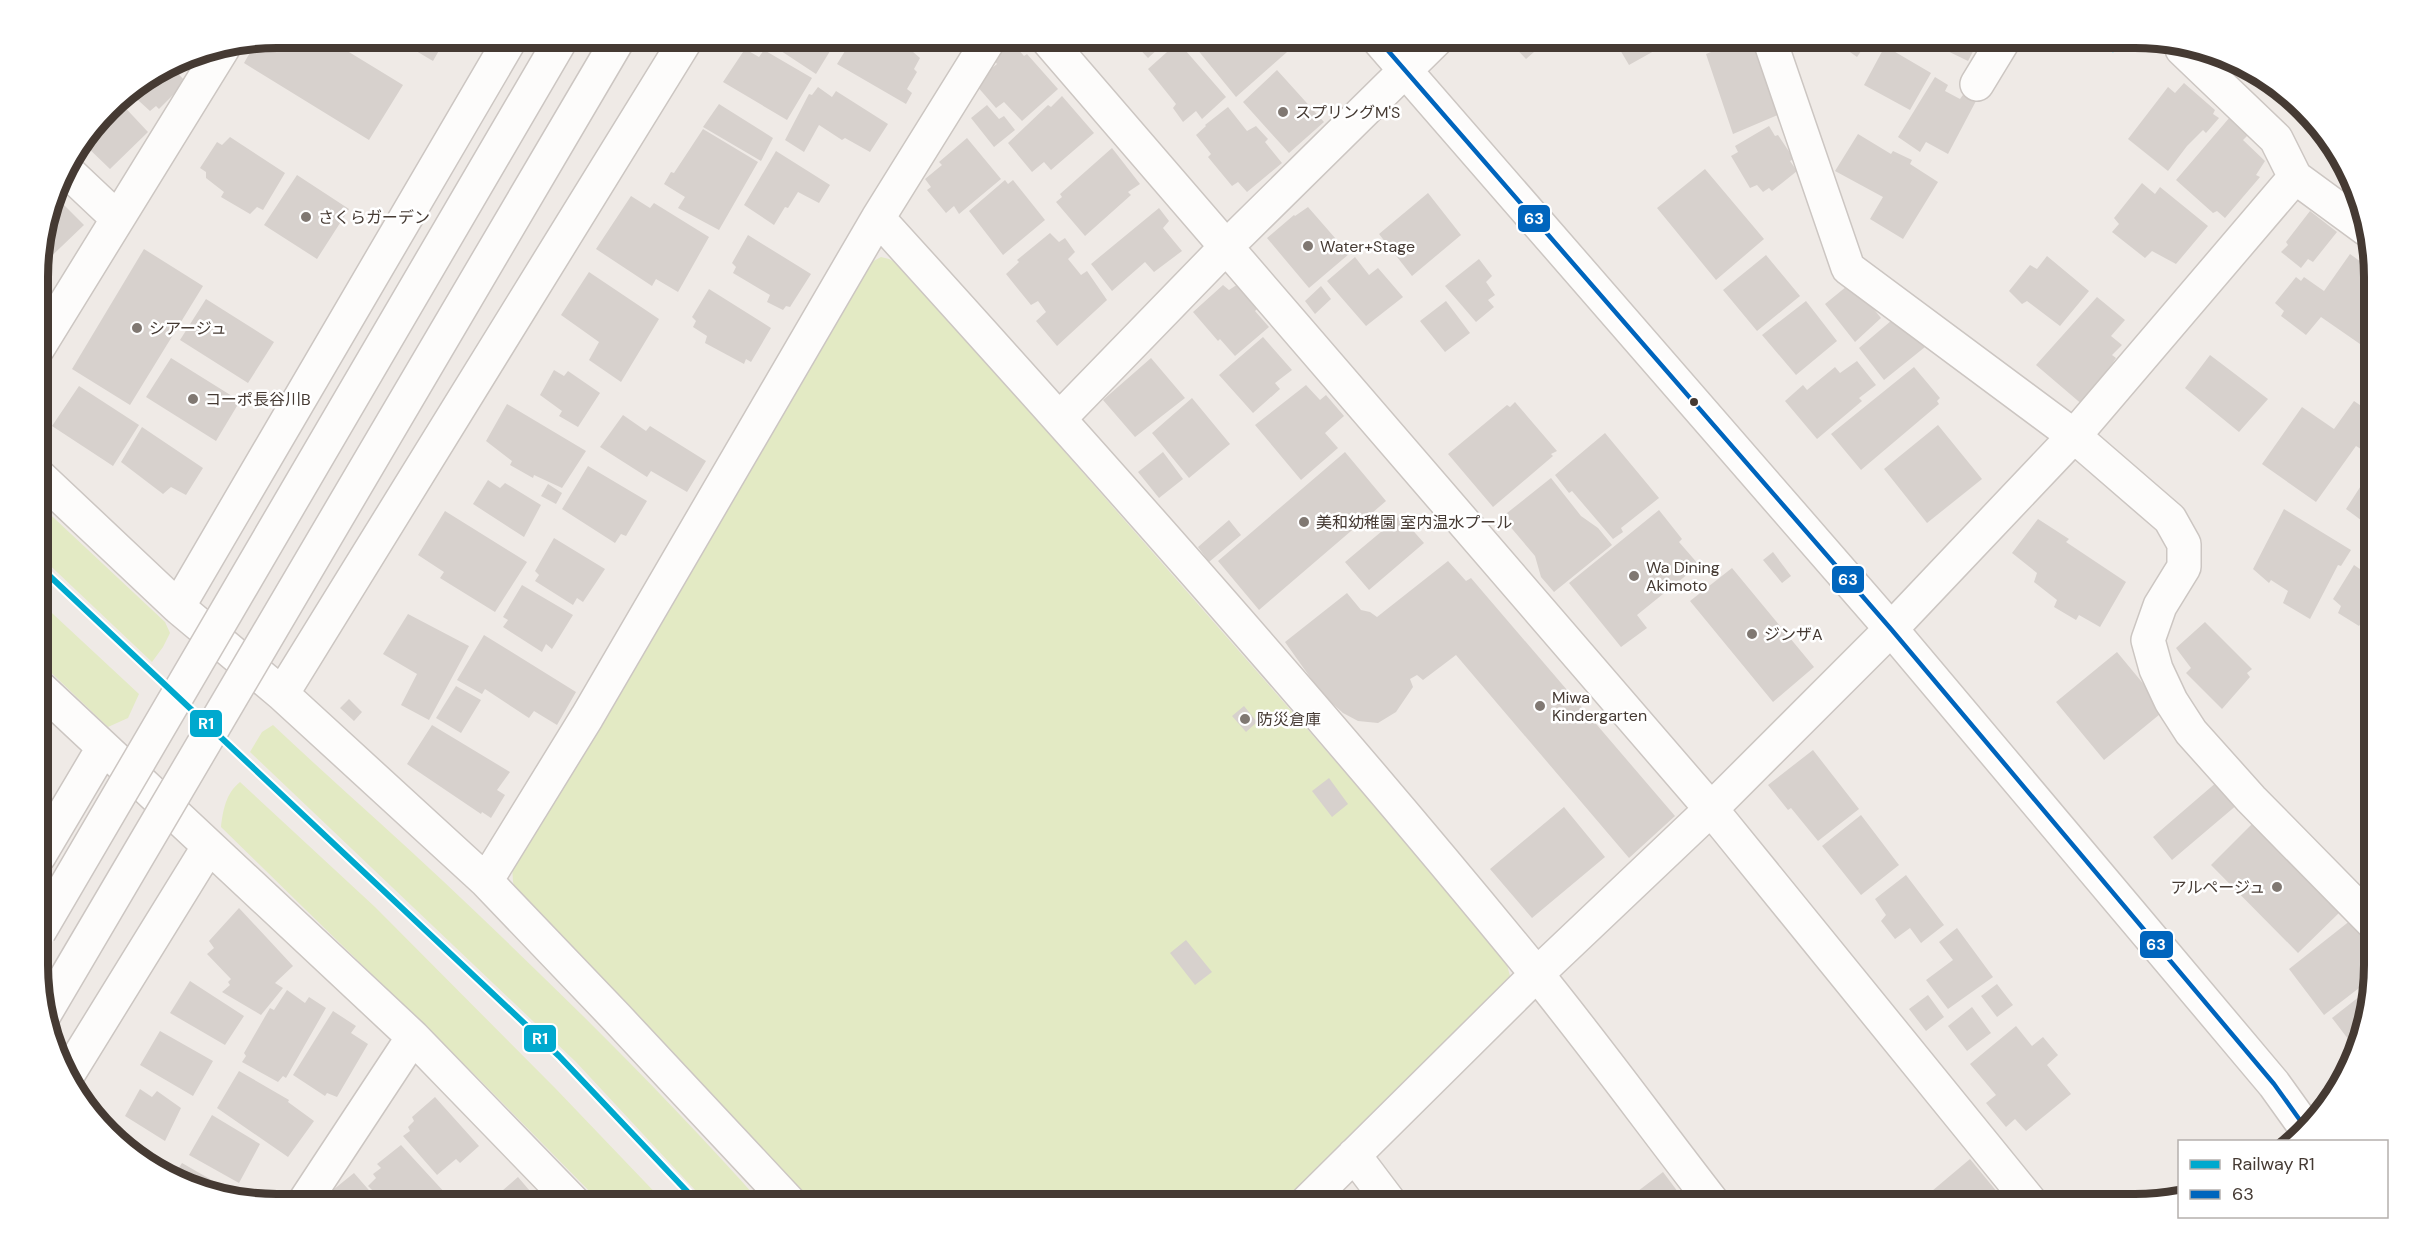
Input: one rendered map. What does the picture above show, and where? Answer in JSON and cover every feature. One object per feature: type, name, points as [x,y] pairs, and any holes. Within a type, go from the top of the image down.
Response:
[{"type":"street","points":[[178,607],[505,48]]},
{"type":"street","points":[[48,917],[556,48]]},
{"type":"street","points":[[51,1003],[613,48]]},
{"type":"street","points":[[282,694],[681,48]]},
{"type":"street","points":[[486,881],[587,717],[878,218],[984,48]]},
{"type":"street","points":[[1055,48],[1712,808],[2024,1194]]},
{"type":"street","points":[[1386,48],[1891,629],[2274,1084],[2301,1122]]},
{"type":"street","points":[[1060,418],[1226,247],[1428,48]]},
{"type":"street","points":[[1772,48],[1848,268],[2074,436],[2170,519],[2184,544],[2184,567],[2160,606],[2148,640],[2156,669],[2171,700],[2192,732],[2251,799],[2364,914]]},
{"type":"street","points":[[1977,84],[1999,48]]},
{"type":"street","points":[[2189,54],[2276,139],[2295,177],[2355,215]]},
{"type":"street","points":[[48,332],[218,56]]},
{"type":"street","points":[[72,176],[117,218]]},
{"type":"street","points":[[1315,1194],[1537,974],[1712,808],[1891,629],[2074,436],[2295,177]]},
{"type":"street","points":[[878,218],[1060,418],[1217,596],[1537,974],[1706,1194]]},
{"type":"street","points":[[48,484],[178,607],[282,694],[486,881],[782,1194]]},
{"type":"street","points":[[48,696],[413,1037],[565,1194]]},
{"type":"street","points":[[48,841],[103,748]]},
{"type":"street","points":[[73,1067],[209,846]]},
{"type":"street","points":[[310,1194],[413,1037]]},
{"type":"street","points":[[1354,1155],[1383,1194]]},
{"type":"green space","points":[[881,257],[902,266],[1504,954],[1510,976],[1506,987],[1295,1194],[804,1194],[655,1033],[519,899],[513,882],[512,865],[870,263]]},
{"type":"green space","points":[[48,512],[165,622],[170,633],[152,662],[48,564]]},
{"type":"green space","points":[[48,609],[139,694],[128,718],[108,727],[48,670]]},
{"type":"green space","points":[[273,725],[422,861],[566,999],[685,1120],[753,1194],[699,1194],[576,1062],[250,752],[262,732]]},
{"type":"green space","points":[[240,782],[375,907],[556,1089],[656,1194],[592,1194],[478,1078],[221,827],[224,808],[235,786]]},
{"type":"water","points":[[2107,48],[2117,48],[2113,53]]},
{"type":"building","points":[[342,48],[403,85],[369,140],[244,63],[252,49]]},
{"type":"building","points":[[411,48],[440,48],[433,61]]},
{"type":"building","points":[[777,48],[832,48],[816,74]]},
{"type":"building","points":[[847,48],[915,48],[912,51],[920,58],[914,69],[917,72],[907,89],[912,93],[906,104],[837,64]]},
{"type":"building","points":[[1003,48],[1017,48],[1024,56],[1027,54],[1058,89],[1022,121],[1004,102],[996,108],[976,85],[985,79],[983,75],[997,64],[992,58]]},
{"type":"building","points":[[1139,48],[1159,48],[1148,58]]},
{"type":"building","points":[[1172,48],[1183,48],[1226,97],[1202,119],[1196,111],[1183,122],[1173,108],[1176,104],[1148,69]]},
{"type":"building","points":[[1196,48],[1292,48],[1236,97]]},
{"type":"building","points":[[1516,48],[1539,48],[1526,59]]},
{"type":"building","points":[[1619,48],[1659,48],[1629,65]]},
{"type":"building","points":[[1721,48],[1758,48],[1780,114],[1733,134],[1706,54]]},
{"type":"building","points":[[1844,48],[1863,48],[1857,57]]},
{"type":"building","points":[[1884,48],[1888,48],[1931,73],[1910,110],[1864,85]]},
{"type":"building","points":[[1941,48],[1975,48],[1968,61]]},
{"type":"building","points":[[745,49],[759,57],[764,50],[812,78],[787,120],[723,82]]},
{"type":"building","name":"スプリングM'S","points":[[1277,70],[1324,122],[1289,153],[1243,102]]},
{"type":"building","points":[[176,72],[186,82],[159,109],[156,106],[150,111],[135,97]]},
{"type":"building","points":[[1935,77],[1948,85],[1945,91],[1960,99],[1965,92],[1976,101],[1948,154],[1926,142],[1920,152],[1898,137]]},
{"type":"building","points":[[2184,83],[2215,110],[2213,114],[2219,118],[2206,133],[2203,130],[2187,146],[2168,171],[2128,139],[2168,87],[2175,93]]},
{"type":"building","points":[[818,87],[832,97],[836,91],[888,124],[870,152],[845,138],[842,140],[819,125],[804,152],[785,140],[809,94],[812,95]]},
{"type":"building","points":[[1062,96],[1094,133],[1051,170],[1044,162],[1032,172],[1008,143],[1048,105],[1051,107]]},
{"type":"building","points":[[719,104],[773,138],[761,161],[703,127]]},
{"type":"building","points":[[987,105],[999,119],[1004,116],[1015,130],[994,147],[971,118]]},
{"type":"building","points":[[124,107],[148,132],[110,169],[88,148],[105,126]]},
{"type":"building","points":[[1228,107],[1247,131],[1256,126],[1268,139],[1265,142],[1282,163],[1247,192],[1238,182],[1232,186],[1208,157],[1211,154],[1196,135]]},
{"type":"building","points":[[2230,117],[2248,135],[2243,140],[2265,161],[2256,175],[2260,177],[2225,218],[2217,211],[2213,213],[2176,180]]},
{"type":"building","points":[[1769,126],[1794,159],[1790,161],[1797,171],[1772,191],[1769,188],[1763,192],[1757,185],[1750,188],[1731,156],[1738,152],[1735,146]]},
{"type":"building","points":[[703,129],[758,162],[719,230],[678,208],[685,197],[664,184]]},
{"type":"building","points":[[1858,134],[1891,154],[1893,151],[1912,160],[1910,164],[1938,182],[1903,239],[1870,219],[1883,197],[1835,171]]},
{"type":"building","points":[[230,137],[285,173],[263,210],[257,207],[250,214],[221,197],[224,192],[206,178],[206,172],[200,168],[217,142],[222,145]]},
{"type":"building","points":[[967,138],[1001,179],[959,214],[954,206],[946,213],[927,190],[931,187],[925,179],[942,165],[939,162]]},
{"type":"building","points":[[1112,148],[1140,184],[1128,192],[1131,195],[1085,236],[1056,202],[1062,197],[1060,194]]},
{"type":"building","points":[[776,151],[830,185],[819,203],[798,192],[774,225],[744,205]]},
{"type":"building","points":[[1705,169],[1764,239],[1716,280],[1657,208]]},
{"type":"building","name":"さくらガーデン","points":[[297,175],[349,209],[317,259],[264,225]]},
{"type":"building","points":[[1005,180],[1008,184],[1013,180],[1045,220],[1003,255],[969,211]]},
{"type":"building","points":[[2142,183],[2155,194],[2160,187],[2208,226],[2176,264],[2152,251],[2145,258],[2112,232],[2119,224],[2114,218]]},
{"type":"building","points":[[1428,193],[1461,235],[1412,276],[1379,234]]},
{"type":"building","points":[[631,196],[650,208],[654,203],[709,237],[678,292],[656,279],[652,286],[596,249]]},
{"type":"building","points":[[61,202],[84,225],[48,259],[52,232]]},
{"type":"building","points":[[1308,207],[1349,254],[1309,288],[1267,238],[1294,215]]},
{"type":"building","points":[[1159,208],[1169,221],[1163,228],[1182,251],[1154,272],[1145,262],[1112,291],[1091,264]]},
{"type":"building","points":[[2310,211],[2337,232],[2313,262],[2308,259],[2301,268],[2281,252]]},
{"type":"building","points":[[1050,233],[1059,242],[1065,238],[1075,252],[1068,259],[1081,275],[1087,271],[1107,300],[1057,346],[1036,321],[1046,312],[1038,301],[1031,305],[1006,274],[1019,262],[1017,260]]},
{"type":"building","points":[[748,235],[811,274],[790,307],[786,306],[783,310],[767,302],[770,295],[733,273],[736,267],[732,263]]},
{"type":"building","name":"シアージュ","points":[[144,249],[203,286],[130,405],[72,369]]},
{"type":"building","points":[[2350,254],[2361,262],[2360,265],[2364,268],[2364,347],[2321,317],[2306,335],[2281,316],[2284,311],[2275,303],[2296,277],[2301,281],[2304,277],[2324,291]]},
{"type":"building","points":[[1766,255],[1800,296],[1757,331],[1723,290]]},
{"type":"building","points":[[2047,256],[2089,291],[2060,326],[2027,301],[2022,304],[2009,291],[2030,265],[2037,269]]},
{"type":"building","points":[[1355,257],[1369,275],[1378,268],[1403,297],[1366,326],[1327,281]]},
{"type":"building","points":[[1479,259],[1492,276],[1486,282],[1495,295],[1488,300],[1494,307],[1476,322],[1445,286]]},
{"type":"building","points":[[589,272],[659,319],[621,382],[589,360],[599,342],[561,315]]},
{"type":"building","points":[[1852,282],[1881,318],[1855,342],[1825,304]]},
{"type":"building","points":[[1238,284],[1258,308],[1255,311],[1269,327],[1235,356],[1220,339],[1218,341],[1193,312],[1223,285],[1229,290]]},
{"type":"building","points":[[1321,286],[1331,299],[1315,314],[1305,301]]},
{"type":"building","points":[[709,289],[771,328],[751,362],[746,359],[744,364],[705,343],[707,336],[693,327],[696,321],[692,317]]},
{"type":"building","points":[[2097,297],[2125,320],[2111,336],[2122,345],[2112,355],[2116,358],[2084,406],[2036,365]]},
{"type":"building","points":[[206,299],[274,342],[248,383],[180,340]]},
{"type":"building","points":[[1446,301],[1470,333],[1445,352],[1420,321]]},
{"type":"building","points":[[1806,301],[1837,341],[1796,375],[1762,335]]},
{"type":"building","points":[[1898,315],[1925,347],[1884,380],[1859,348]]},
{"type":"building","points":[[1263,337],[1292,370],[1275,383],[1280,389],[1253,413],[1219,375]]},
{"type":"building","points":[[2210,355],[2268,399],[2239,432],[2185,388]]},
{"type":"building","name":"コーポ長谷川B","points":[[171,358],[240,401],[216,441],[146,397]]},
{"type":"building","points":[[1151,358],[1185,398],[1135,437],[1103,400]]},
{"type":"building","points":[[1857,361],[1876,385],[1859,398],[1862,401],[1817,439],[1785,401],[1803,385],[1807,390],[1835,367],[1840,373]]},
{"type":"building","points":[[1914,367],[1940,398],[1937,401],[1939,404],[1861,470],[1831,434]]},
{"type":"building","points":[[554,370],[564,376],[568,371],[600,393],[578,427],[559,416],[562,411],[540,395]]},
{"type":"building","points":[[1306,385],[1320,400],[1326,395],[1344,416],[1325,433],[1338,448],[1301,480],[1255,425]]},
{"type":"building","points":[[79,386],[139,425],[113,466],[52,426]]},
{"type":"building","points":[[1192,398],[1230,444],[1189,478],[1152,433]]},
{"type":"building","points":[[2354,401],[2364,408],[2364,451],[2356,446],[2316,502],[2262,464],[2302,407],[2334,429]]},
{"type":"building","points":[[1515,402],[1557,451],[1493,507],[1448,454],[1507,405],[1510,407]]},
{"type":"building","points":[[507,404],[586,451],[562,488],[534,475],[533,478],[510,465],[512,461],[486,441]]},
{"type":"building","points":[[623,415],[646,431],[650,426],[706,461],[687,492],[651,471],[647,477],[600,447]]},
{"type":"building","points":[[1938,425],[1982,479],[1927,523],[1884,469]]},
{"type":"building","points":[[142,427],[203,468],[186,495],[171,487],[163,494],[121,462]]},
{"type":"building","points":[[1605,433],[1659,498],[1621,528],[1623,532],[1613,539],[1572,491],[1569,493],[1555,475]]},
{"type":"building","points":[[1163,452],[1183,479],[1159,498],[1138,472]]},
{"type":"building","points":[[1345,452],[1386,501],[1259,610],[1218,561]]},
{"type":"building","points":[[588,466],[647,501],[626,536],[621,534],[615,543],[562,509]]},
{"type":"building","points":[[1551,478],[1581,516],[1598,528],[1612,545],[1554,592],[1541,577],[1535,556],[1502,517]]},
{"type":"building","points":[[488,480],[500,488],[505,483],[541,505],[524,537],[473,504]]},
{"type":"building","points":[[2364,481],[2364,522],[2346,509]]},
{"type":"building","points":[[548,484],[562,493],[556,504],[541,496]]},
{"type":"building","points":[[2284,509],[2351,550],[2341,566],[2338,565],[2310,619],[2283,603],[2288,591],[2271,580],[2269,583],[2253,569]]},
{"type":"building","points":[[1659,510],[1682,539],[1679,542],[1699,565],[1637,615],[1647,628],[1621,647],[1569,583]]},
{"type":"building","points":[[445,511],[527,562],[495,612],[440,578],[444,572],[418,555]]},
{"type":"building","points":[[1400,516],[1424,543],[1369,590],[1345,562]]},
{"type":"building","points":[[2038,519],[2069,539],[2066,542],[2126,582],[2100,627],[2079,615],[2076,620],[2054,607],[2057,600],[2034,582],[2037,573],[2012,553]]},
{"type":"building","points":[[1229,520],[1241,535],[1209,562],[1198,547]]},
{"type":"building","points":[[554,538],[605,569],[583,602],[577,598],[573,605],[535,581],[539,575],[535,571]]},
{"type":"building","points":[[1773,552],[1791,576],[1782,583],[1763,560]]},
{"type":"building","name":"Miwa Kindergarten","points":[[1448,561],[1466,581],[1471,578],[1675,816],[1629,858],[1456,655],[1423,680],[1417,675],[1410,679],[1413,687],[1396,712],[1378,723],[1358,721],[1343,713],[1322,694],[1285,642],[1347,593],[1361,610],[1377,617]]},
{"type":"building","points":[[2354,565],[2364,572],[2364,620],[2359,626],[2338,613],[2341,606],[2333,599]]},
{"type":"building","name":"ジンザA","points":[[1732,568],[1814,667],[1773,702],[1690,601]]},
{"type":"building","points":[[522,585],[573,615],[552,649],[546,644],[542,652],[503,627],[508,620],[503,617]]},
{"type":"building","points":[[408,614],[469,646],[429,720],[401,705],[417,674],[383,654]]},
{"type":"building","points":[[2205,622],[2252,669],[2247,673],[2250,677],[2222,709],[2186,673],[2191,668],[2176,648]]},
{"type":"building","points":[[484,635],[576,692],[557,725],[534,711],[529,718],[485,689],[482,694],[457,680]]},
{"type":"building","points":[[2117,652],[2165,710],[2104,760],[2056,702]]},
{"type":"building","points":[[456,686],[481,700],[461,733],[436,718]]},
{"type":"building","points":[[349,699],[362,712],[354,721],[340,708]]},
{"type":"building","name":"防災倉庫","points":[[1244,706],[1257,722],[1246,732],[1232,716]]},
{"type":"building","points":[[432,725],[510,772],[497,790],[505,795],[491,818],[482,812],[481,814],[407,764]]},
{"type":"building","points":[[1813,750],[1859,809],[1818,841],[1791,808],[1788,810],[1768,785]]},
{"type":"building","points":[[1329,778],[1348,804],[1332,817],[1312,791]]},
{"type":"building","points":[[2218,781],[2238,804],[2172,860],[2153,837]]},
{"type":"building","points":[[1564,807],[1605,857],[1532,918],[1490,869]]},
{"type":"building","points":[[1861,815],[1899,865],[1861,895],[1822,846]]},
{"type":"building","name":"アルページュ","points":[[2255,821],[2342,910],[2298,953],[2211,865]]},
{"type":"building","points":[[1906,875],[1944,925],[1921,943],[1910,928],[1895,939],[1881,921],[1886,915],[1875,899]]},
{"type":"building","points":[[239,908],[293,966],[275,983],[283,988],[261,1015],[222,992],[230,985],[228,982],[231,979],[207,954],[214,948],[209,941]]},
{"type":"building","points":[[2351,920],[2364,937],[2363,985],[2324,1015],[2289,969]]},
{"type":"building","points":[[1957,928],[1993,977],[1948,1009],[1926,980],[1953,960],[1939,942]]},
{"type":"building","points":[[1186,940],[1212,972],[1195,985],[1170,953]]},
{"type":"building","points":[[190,981],[244,1016],[225,1045],[170,1013]]},
{"type":"building","points":[[1997,984],[2013,1005],[1997,1017],[1981,996]]},
{"type":"building","points":[[287,990],[305,1003],[309,997],[326,1008],[286,1078],[283,1076],[278,1082],[242,1062],[246,1056],[244,1053],[270,1008],[274,1010]]},
{"type":"building","points":[[2362,994],[2351,1042],[2332,1018]]},
{"type":"building","points":[[1928,995],[1944,1017],[1926,1031],[1909,1009]]},
{"type":"building","points":[[1972,1007],[1991,1033],[1967,1051],[1948,1026]]},
{"type":"building","points":[[333,1011],[356,1026],[351,1033],[368,1044],[337,1097],[327,1093],[325,1096],[293,1075]]},
{"type":"building","points":[[2016,1026],[2032,1046],[2043,1037],[2058,1055],[2047,1065],[2071,1094],[2026,1131],[2015,1119],[2006,1127],[1986,1103],[1996,1095],[1970,1064]]},
{"type":"building","points":[[160,1031],[213,1061],[193,1096],[140,1065]]},
{"type":"building","points":[[239,1071],[289,1100],[288,1102],[314,1121],[288,1157],[217,1108]]},
{"type":"building","points":[[140,1089],[152,1097],[157,1091],[181,1108],[165,1141],[125,1116]]},
{"type":"building","points":[[435,1097],[479,1146],[460,1163],[456,1159],[437,1175],[403,1136],[410,1131],[408,1127],[414,1121],[412,1117]]},
{"type":"building","points":[[212,1115],[260,1144],[239,1183],[189,1155]]},
{"type":"building","points":[[401,1145],[446,1194],[376,1194],[368,1186],[376,1178],[373,1174],[381,1168],[377,1164]]},
{"type":"building","points":[[1970,1159],[1999,1194],[1934,1194],[1932,1191]]},
{"type":"building","points":[[182,1163],[226,1188],[189,1177],[177,1171]]},
{"type":"building","points":[[1663,1172],[1680,1194],[1634,1194]]},
{"type":"building","points":[[354,1173],[372,1194],[328,1194]]},
{"type":"building","points":[[518,1177],[532,1194],[498,1194]]},
{"type":"rail line","name":"R1","points":[[48,574],[559,1056],[690,1194]]},
{"type":"transit line","name":"63","points":[[1386,48],[1891,629],[2274,1084],[2301,1122]]},
{"type":"place","name":"スプリングM'S","points":[[1283,112]]},
{"type":"place","name":"さくらガーデン","points":[[306,217]]},
{"type":"place","name":"Water+Stage","points":[[1308,246]]},
{"type":"place","name":"シアージュ","points":[[137,328]]},
{"type":"place","name":"コーポ長谷川B","points":[[193,399]]},
{"type":"place","name":"美和幼稚園 室内温水プール","points":[[1304,522]]},
{"type":"place","name":"Wa Dining Akimoto","points":[[1634,576]]},
{"type":"place","name":"ジンザA","points":[[1752,634]]},
{"type":"place","name":"Miwa Kindergarten","points":[[1540,706]]},
{"type":"place","name":"防災倉庫","points":[[1245,719]]},
{"type":"place","name":"アルページュ","points":[[2277,887]]}]
